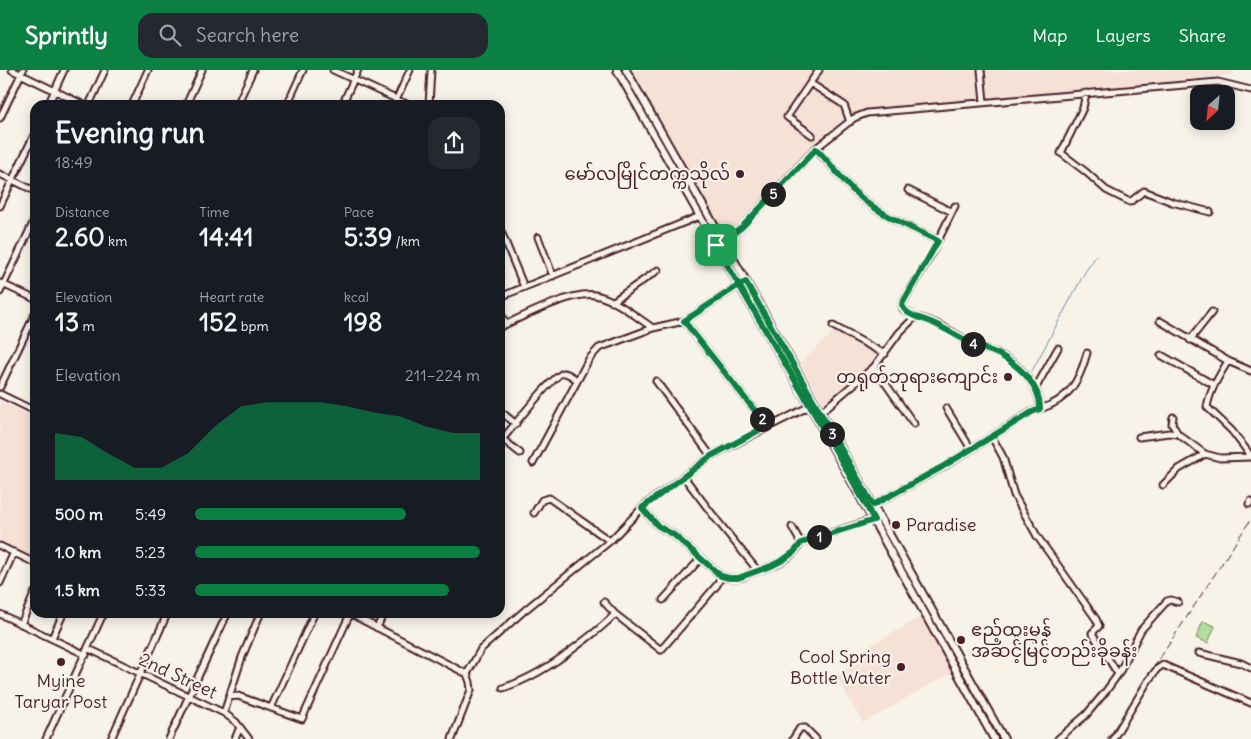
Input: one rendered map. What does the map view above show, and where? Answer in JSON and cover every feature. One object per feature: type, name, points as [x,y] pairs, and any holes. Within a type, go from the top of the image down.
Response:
[{"type":"main road","points":[[617,70],[700,216],[746,282],[820,413],[871,508],[874,520],[901,573],[994,739]]},
{"type":"main road","points":[[627,71],[719,243],[739,285],[871,508],[1004,739]]},
{"type":"street","points":[[12,70],[22,72],[74,100]]},
{"type":"street","points":[[50,100],[64,70]]},
{"type":"street","points":[[91,100],[105,70]]},
{"type":"street","points":[[134,100],[148,70]]},
{"type":"street","points":[[188,100],[202,70]]},
{"type":"street","points":[[239,100],[253,70]]},
{"type":"street","points":[[289,100],[303,70]]},
{"type":"street","points":[[333,70],[392,100]]},
{"type":"street","points":[[344,100],[358,70]]},
{"type":"street","points":[[397,100],[410,70]]},
{"type":"street","points":[[428,100],[431,70]]},
{"type":"street","points":[[812,135],[787,117],[819,70]]},
{"type":"street","points":[[980,70],[984,102]]},
{"type":"street","points":[[623,81],[627,71]]},
{"type":"street","points":[[0,118],[22,72]]},
{"type":"street","points":[[719,243],[742,227],[816,149],[854,118],[867,113],[1218,82],[1251,90]]},
{"type":"street","points":[[810,83],[844,104],[850,122]]},
{"type":"street","points":[[1086,93],[1083,108],[1061,153],[1106,190],[1130,202],[1144,191],[1172,202],[1210,212]]},
{"type":"street","points":[[0,206],[30,143]]},
{"type":"street","points":[[816,149],[858,195],[878,210],[938,241]]},
{"type":"street","points":[[0,174],[30,188]]},
{"type":"street","points":[[908,190],[952,212]]},
{"type":"street","points":[[955,206],[938,241],[902,304],[903,309],[915,317],[932,322],[976,346],[997,353],[1022,372],[1040,398],[1040,409]]},
{"type":"street","points":[[505,295],[700,216]]},
{"type":"street","points":[[0,292],[2,284],[30,229]]},
{"type":"street","points":[[538,236],[553,276]]},
{"type":"street","points":[[505,241],[524,287]]},
{"type":"street","points":[[612,302],[658,270]]},
{"type":"street","points":[[533,463],[589,359],[599,348],[653,328],[684,321],[746,282]]},
{"type":"street","points":[[2,284],[30,297]]},
{"type":"street","points":[[506,324],[580,295],[596,295],[612,302],[653,328]]},
{"type":"street","points":[[1190,340],[1212,312]]},
{"type":"street","points":[[820,413],[874,367],[899,333],[915,317]]},
{"type":"street","points":[[684,321],[767,426]]},
{"type":"street","points":[[1160,321],[1228,362],[1251,371]]},
{"type":"street","points":[[0,387],[30,324]]},
{"type":"street","points":[[833,326],[884,354]]},
{"type":"street","points":[[1035,389],[1058,348]]},
{"type":"street","points":[[871,508],[1032,412],[1058,403],[1072,389],[1082,372],[1087,353]]},
{"type":"street","points":[[1162,355],[1214,385]]},
{"type":"street","points":[[1228,362],[1214,385],[1207,407],[1232,431],[1251,456]]},
{"type":"street","points":[[874,367],[914,424]]},
{"type":"street","points":[[505,435],[560,374],[566,373],[578,380]]},
{"type":"street","points":[[656,381],[711,456]]},
{"type":"street","points":[[0,394],[30,408]]},
{"type":"street","points":[[467,674],[481,649],[525,610],[610,541],[642,508],[669,486],[711,456],[767,426],[810,406]]},
{"type":"street","points":[[946,408],[972,449]]},
{"type":"street","points":[[505,415],[516,424]]},
{"type":"street","points":[[1173,417],[1172,424],[1178,434],[1205,454],[1220,458],[1251,456]]},
{"type":"street","points":[[1139,437],[1169,433],[1178,434]]},
{"type":"street","points":[[992,437],[1003,456],[1014,495],[1037,536],[1096,619],[1099,626],[1092,633],[1118,674]]},
{"type":"street","points":[[505,442],[520,453]]},
{"type":"street","points":[[1163,485],[1179,469],[1205,454]]},
{"type":"street","points":[[684,477],[758,571]]},
{"type":"street","points":[[534,513],[542,500],[549,498],[610,541]]},
{"type":"street","points":[[642,508],[658,526],[674,535],[721,576],[729,578],[738,578],[783,560],[794,552],[801,543],[874,520]]},
{"type":"street","points":[[792,527],[801,543]]},
{"type":"street","points":[[0,546],[30,560]]},
{"type":"street","points":[[0,583],[14,552]]},
{"type":"street","points":[[663,600],[701,558]]},
{"type":"street","points":[[604,602],[615,614],[661,650],[717,585],[721,576]]},
{"type":"street","points":[[1058,739],[1086,715],[1118,674],[1141,630],[1168,602],[1172,600],[1178,602]]},
{"type":"street","points":[[21,624],[30,603]]},
{"type":"street","points":[[0,614],[86,655]]},
{"type":"street","points":[[503,688],[527,679],[558,661],[600,629],[615,614]]},
{"type":"street","points":[[52,638],[61,618]]},
{"type":"street","points":[[46,739],[101,618]]},
{"type":"street","points":[[111,739],[165,618]]},
{"type":"street","points":[[170,739],[225,618]]},
{"type":"street","points":[[224,713],[242,657],[258,618]]},
{"type":"street","points":[[271,708],[312,618]]},
{"type":"street","points":[[229,698],[238,696],[302,719],[346,618]]},
{"type":"street","points":[[358,618],[467,674],[471,690],[452,739]]},
{"type":"street","points":[[377,628],[381,618]]},
{"type":"street","name":"2nd Street","points":[[88,649],[224,713],[236,722],[249,739]]},
{"type":"street","points":[[1199,653],[1241,663],[1251,668]]},
{"type":"street","points":[[1113,739],[1148,681],[1157,669],[1163,665],[1251,703]]},
{"type":"street","points":[[235,739],[240,727]]},
{"type":"street","points":[[793,739],[800,728],[805,728],[816,739]]},
{"type":"shaded area","name":"မော်လမြိုင်တက္ကသိုလ်","points":[[632,70],[1234,70],[1233,75],[854,113],[725,235]]},
{"type":"shaded area","points":[[841,325],[884,350],[848,387],[822,403],[800,363]]},
{"type":"shaded area","points":[[0,401],[30,415],[30,557],[0,543]]},
{"type":"shaded area","name":"Cool Spring Bottle Water","points":[[923,616],[954,671],[863,723],[836,676],[858,663],[868,647]]},
{"type":"green space","points":[[1203,621],[1215,626],[1208,643],[1196,638]]},
{"type":"waterway","points":[[1032,371],[1085,272],[1097,255]]},
{"type":"railway","points":[[1107,739],[1251,519]]},
{"type":"place","name":"မော်လမြိုင်တက္ကသိုလ်","points":[[740,174]]},
{"type":"place","name":"တရုတ်ဘုရားကျောင်း","points":[[1008,377]]},
{"type":"place","name":"Paradise","points":[[896,525]]},
{"type":"place","name":"ဧည့်ထူးမွန် အဆင့်မြင့်တည်းခိုခန်း","points":[[961,640]]},
{"type":"place","name":"Myine Taryar Post","points":[[61,662]]},
{"type":"place","name":"Cool Spring Bottle Water","points":[[901,667]]},
{"type":"route","points":[[716,245],[739,285],[810,406],[874,520],[801,543],[794,552],[771,566],[738,578],[721,576],[668,530],[658,526],[642,508],[711,456],[767,426],[694,331],[684,321],[739,285],[746,282],[873,505],[1040,409],[1040,398],[1032,384],[1010,361],[997,353],[976,346],[932,322],[915,317],[903,309],[902,304],[938,241],[878,210],[858,195],[816,149],[742,227],[716,245]]}]
